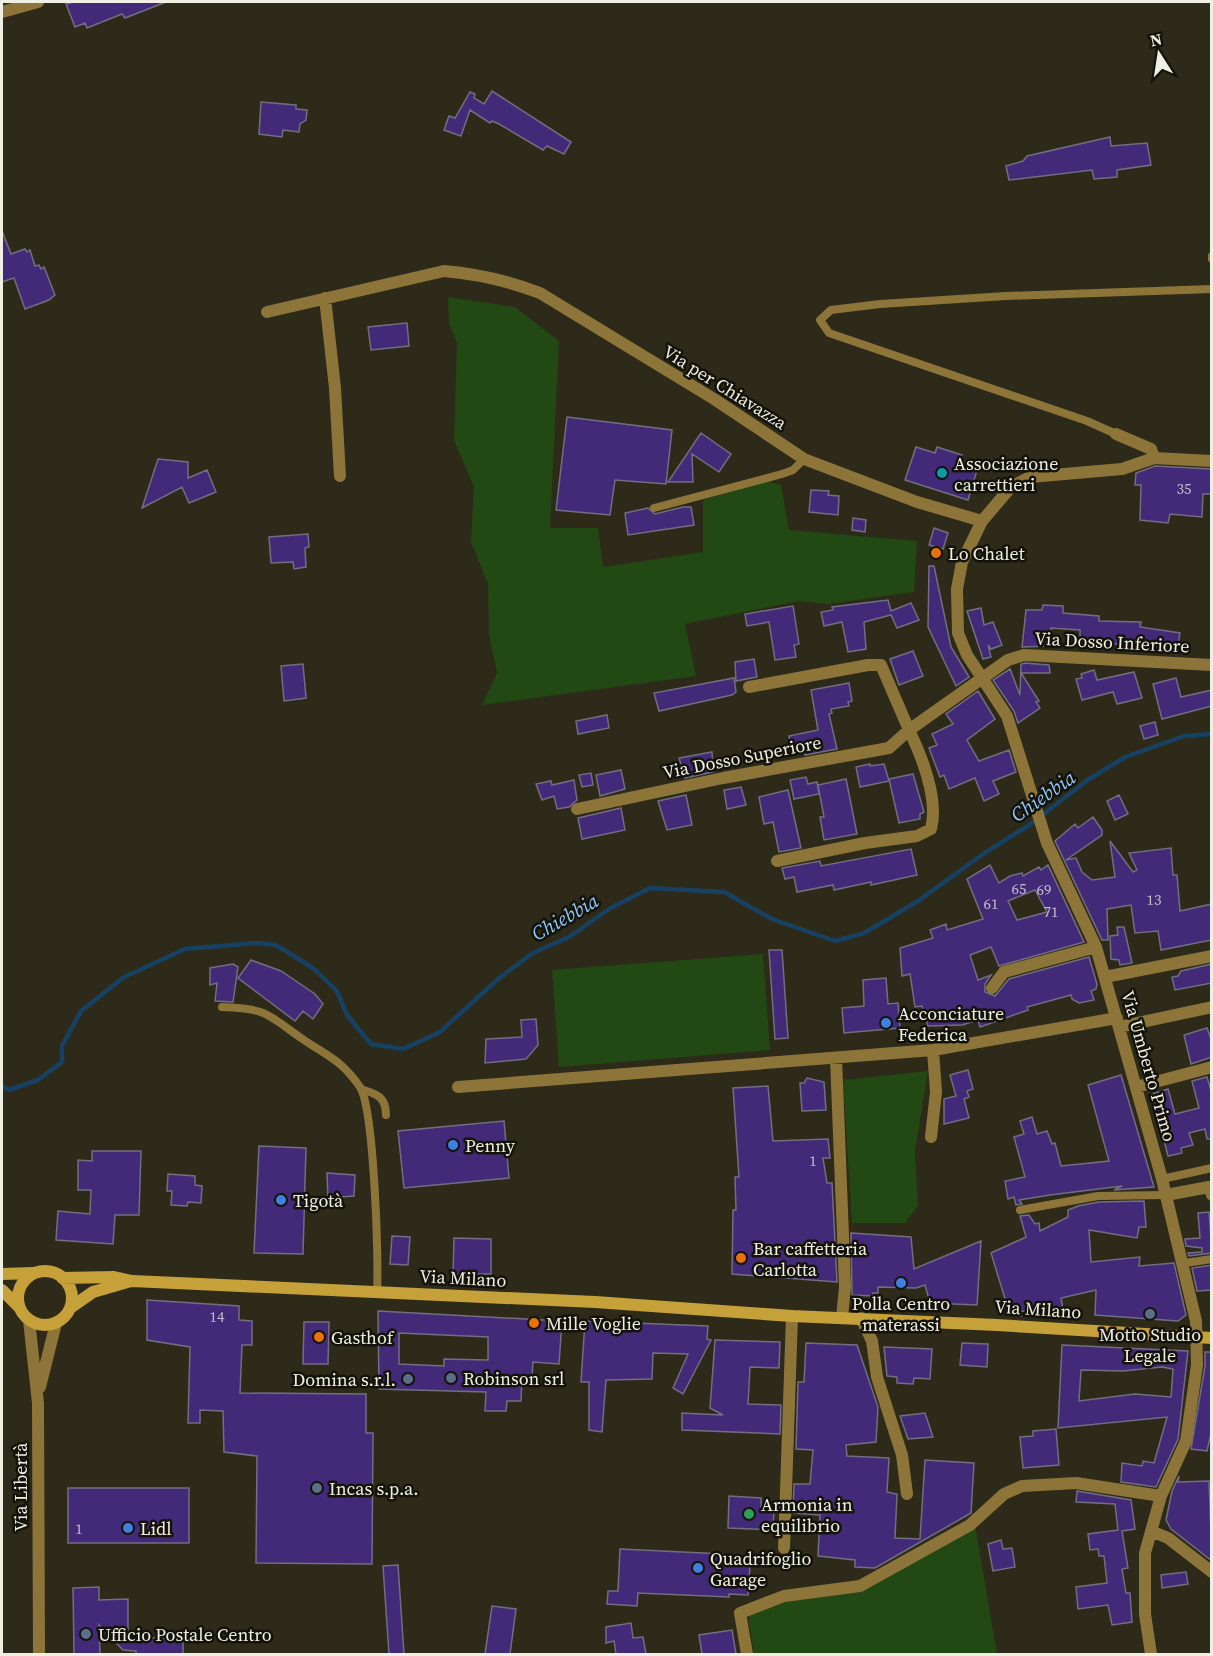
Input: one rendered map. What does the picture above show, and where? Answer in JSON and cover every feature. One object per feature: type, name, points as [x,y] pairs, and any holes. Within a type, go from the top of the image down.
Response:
[{"type":"main road","name":"Via Milano","points":[[2,1274],[46,1271],[62,1278],[114,1277],[132,1281],[596,1302],[792,1316],[1205,1338]]},
{"type":"main road","points":[[19,1307],[18,1298],[23,1282],[37,1272]]},
{"type":"main road","points":[[62,1278],[71,1292],[70,1308]]},
{"type":"main road","name":"Via Milano","points":[[56,1323],[70,1308],[93,1292],[132,1281]]},
{"type":"main road","points":[[2,1290],[29,1320],[42,1325],[56,1323]]},
{"type":"street","points":[[2,12],[38,2]]},
{"type":"street","name":"Via per Chiavazza","points":[[267,312],[444,271],[472,273],[513,282],[540,294],[714,399],[804,459],[917,502],[982,521]]},
{"type":"street","points":[[325,298],[335,388],[340,476]]},
{"type":"street","points":[[1116,434],[1151,449],[1154,458]]},
{"type":"street","points":[[982,521],[1011,487],[1030,477],[1122,469],[1154,458],[1212,461]]},
{"type":"street","name":"Via Umberto Primo","points":[[982,521],[962,562],[956,611],[958,633],[982,680],[1007,716],[1047,843],[1096,947],[1205,1338],[1186,1441],[1161,1496],[1145,1553],[1144,1576],[1151,1654]]},
{"type":"street","name":"Via Dosso Inferiore","points":[[982,680],[1008,660],[1024,655],[1212,666]]},
{"type":"street","points":[[749,687],[868,665],[881,665],[920,753],[930,794],[934,819],[931,829],[917,836],[865,843],[777,861]]},
{"type":"street","name":"Via Dosso Superiore","points":[[577,809],[889,748],[909,730],[982,680]]},
{"type":"street","points":[[992,988],[1004,972],[1096,947]]},
{"type":"street","points":[[1105,977],[1212,956]]},
{"type":"street","points":[[458,1087],[933,1050],[1212,1007]]},
{"type":"street","points":[[931,1137],[936,1092],[933,1050]]},
{"type":"street","points":[[836,1058],[845,1287],[842,1317]]},
{"type":"street","points":[[1136,1087],[1212,1067]]},
{"type":"street","points":[[1166,1195],[1209,1187],[1212,1195]]},
{"type":"street","points":[[784,1548],[792,1316]]},
{"type":"street","points":[[861,1318],[872,1341],[877,1377],[902,1455],[907,1494]]},
{"type":"street","name":"Via Libertà","points":[[29,1320],[38,1403],[39,1654]]},
{"type":"street","points":[[38,1403],[48,1345],[56,1323]]},
{"type":"street","points":[[747,1654],[740,1613],[784,1596],[860,1586],[970,1525],[1004,1494],[1022,1486],[1076,1483],[1161,1496]]},
{"type":"street","points":[[1151,1531],[1168,1538],[1212,1572]]},
{"type":"lane","points":[[1116,434],[1087,421],[829,333],[820,320],[831,310],[880,304],[1006,296],[1212,290]]},
{"type":"lane","points":[[654,508],[782,474],[793,470],[804,459]]},
{"type":"lane","points":[[222,1007],[249,1008],[274,1017],[304,1041],[336,1058],[361,1089],[369,1132],[379,1265],[377,1292]]},
{"type":"lane","points":[[361,1089],[379,1095],[386,1103],[386,1115]]},
{"type":"lane","points":[[1162,1179],[1212,1168]]},
{"type":"lane","points":[[1020,1210],[1098,1196],[1166,1195]]},
{"type":"lane","points":[[1185,1263],[1212,1259]]},
{"type":"green space","points":[[448,297],[515,307],[559,341],[550,528],[598,528],[603,567],[703,552],[703,500],[766,481],[781,485],[789,530],[917,541],[914,592],[829,604],[799,601],[685,624],[696,676],[482,705],[497,673],[489,634],[488,584],[471,542],[474,487],[454,440],[457,343],[449,323]]},
{"type":"green space","points":[[763,954],[770,1050],[559,1067],[552,970]]},
{"type":"green space","points":[[928,1071],[915,1151],[918,1206],[905,1223],[852,1223],[843,1080]]},
{"type":"green space","points":[[975,1525],[997,1654],[754,1654],[748,1615],[787,1598],[865,1588]]},
{"type":"building","points":[[74,2],[166,2],[125,18],[122,14],[87,28],[85,23],[75,27],[66,4]]},
{"type":"building","points":[[492,91],[571,142],[564,154],[547,146],[543,150],[470,110],[461,136],[444,130],[449,116],[455,118],[470,92],[475,94],[474,98],[484,104]]},
{"type":"building","points":[[261,102],[296,105],[296,109],[307,110],[306,120],[300,124],[299,132],[283,130],[282,137],[259,134]]},
{"type":"building","points":[[1110,137],[1111,146],[1147,143],[1151,165],[1117,170],[1117,177],[1094,179],[1092,170],[1009,180],[1006,166],[1023,161],[1027,156]]},
{"type":"building","points":[[2,231],[11,254],[25,249],[27,252],[30,250],[35,266],[39,265],[41,269],[44,267],[55,295],[49,300],[25,309],[14,278],[2,282]]},
{"type":"building","points":[[407,323],[409,346],[371,350],[368,327]]},
{"type":"building","points":[[567,417],[672,430],[666,484],[615,480],[610,515],[556,510]]},
{"type":"building","points":[[701,433],[731,454],[719,472],[692,454],[693,482],[668,482]]},
{"type":"building","name":"Associazione carrettieri","points":[[916,447],[935,453],[937,447],[962,455],[960,461],[978,467],[968,500],[905,480]]},
{"type":"building","points":[[158,459],[188,462],[188,478],[207,470],[216,492],[189,503],[182,487],[142,508]]},
{"type":"building","points":[[1155,466],[1212,469],[1212,494],[1203,494],[1202,517],[1170,514],[1168,523],[1140,520],[1141,485],[1135,485],[1136,473]]},
{"type":"building","points":[[811,490],[829,491],[828,495],[839,496],[838,515],[809,512]]},
{"type":"building","points":[[691,507],[694,525],[628,535],[625,513],[648,508],[655,514]]},
{"type":"building","points":[[853,518],[866,520],[865,532],[852,530]]},
{"type":"building","points":[[934,528],[948,533],[943,549],[929,545]]},
{"type":"building","points":[[308,534],[309,547],[305,548],[306,567],[294,569],[293,562],[271,563],[269,537]]},
{"type":"building","points":[[929,566],[934,566],[951,647],[969,677],[956,686],[928,627]]},
{"type":"building","points":[[888,600],[891,611],[911,603],[919,620],[897,628],[891,615],[864,622],[866,649],[848,652],[842,622],[824,626],[821,612],[833,610],[832,607]]},
{"type":"building","points":[[1043,605],[1063,606],[1063,613],[1099,616],[1099,621],[1141,622],[1140,627],[1180,633],[1177,654],[1153,651],[1154,647],[1080,641],[1080,630],[1051,628],[1050,646],[1022,647],[1026,610],[1042,610]]},
{"type":"building","points":[[793,606],[799,644],[794,645],[796,657],[775,660],[769,622],[747,626],[745,614]]},
{"type":"building","points":[[981,608],[984,625],[993,622],[1002,645],[991,649],[988,645],[991,657],[983,659],[967,611]]},
{"type":"building","points":[[913,651],[923,676],[899,685],[890,659]]},
{"type":"building","points":[[754,659],[757,677],[736,681],[735,662]]},
{"type":"building","points":[[303,664],[306,698],[284,701],[281,666]]},
{"type":"building","points":[[1021,664],[1049,665],[1050,673],[1021,673],[1039,701],[1036,702],[1040,708],[1018,723],[1014,711],[993,680],[1010,669],[1020,695]]},
{"type":"building","points":[[1094,670],[1097,680],[1134,672],[1142,698],[1117,704],[1113,692],[1082,700],[1076,679],[1082,678],[1081,674]]},
{"type":"building","points":[[734,678],[736,692],[732,695],[659,711],[654,693]]},
{"type":"building","points":[[1176,678],[1181,697],[1212,690],[1212,706],[1162,719],[1153,684]]},
{"type":"building","points":[[849,683],[852,701],[848,702],[849,706],[831,709],[832,713],[829,714],[837,749],[805,755],[804,746],[792,749],[789,736],[818,730],[811,690]]},
{"type":"building","points":[[978,691],[995,719],[967,740],[979,761],[1009,750],[1016,772],[993,781],[999,794],[984,801],[975,778],[949,789],[944,775],[940,777],[929,748],[937,745],[932,734],[953,724],[946,714]]},
{"type":"building","points":[[607,715],[609,728],[578,734],[576,721]]},
{"type":"building","points":[[1155,722],[1158,735],[1144,739],[1140,726]]},
{"type":"building","points":[[712,752],[713,772],[685,778],[679,758]]},
{"type":"building","points":[[870,764],[870,766],[884,764],[889,781],[860,787],[856,767]]},
{"type":"building","points":[[621,770],[625,789],[600,796],[596,775]]},
{"type":"building","points":[[591,773],[593,785],[582,787],[579,775]]},
{"type":"building","points":[[913,774],[924,812],[920,814],[920,819],[899,823],[889,779]]},
{"type":"building","points":[[806,777],[808,784],[817,782],[819,794],[794,799],[790,780]]},
{"type":"building","points":[[846,779],[857,834],[824,840],[820,817],[824,817],[818,785]]},
{"type":"building","points":[[574,780],[577,800],[569,807],[557,809],[554,796],[542,800],[536,784],[551,781],[552,785]]},
{"type":"building","points":[[741,787],[746,805],[727,809],[724,790]]},
{"type":"building","points":[[788,790],[801,848],[779,852],[773,822],[764,824],[759,797]]},
{"type":"building","points":[[686,795],[692,825],[667,830],[658,801]]},
{"type":"building","points":[[1119,795],[1128,814],[1115,820],[1107,801]]},
{"type":"building","points":[[621,808],[625,830],[582,839],[578,818]]},
{"type":"building","points":[[1093,817],[1102,830],[1102,835],[1066,860],[1076,858],[1082,872],[1092,880],[1115,877],[1110,841],[1133,872],[1137,870],[1129,853],[1171,848],[1173,875],[1177,875],[1180,911],[1212,904],[1212,940],[1161,950],[1158,931],[1135,933],[1131,905],[1107,909],[1108,940],[1102,940],[1055,841],[1075,824],[1078,828]]},
{"type":"building","points":[[911,849],[917,875],[871,885],[871,882],[834,890],[833,885],[797,892],[794,877],[785,879],[782,868],[820,861],[821,866]]},
{"type":"building","points":[[990,865],[999,883],[1010,876],[1022,873],[1023,876],[1048,865],[1084,942],[999,966],[991,947],[970,955],[978,980],[991,975],[985,984],[985,992],[995,996],[1009,979],[1089,957],[1097,984],[1096,989],[1091,991],[1094,1000],[1079,1003],[1072,999],[1071,995],[1027,1007],[1028,1010],[980,1027],[978,1020],[962,1025],[928,1026],[922,1006],[915,1007],[910,974],[902,976],[900,948],[933,938],[930,930],[946,924],[947,930],[983,919],[967,879]],"holes":[[[1035,890],[1047,912],[1017,920],[1008,901]]]},
{"type":"building","points":[[1117,927],[1124,927],[1132,963],[1120,965],[1119,960],[1111,959],[1110,936],[1118,935]]},
{"type":"building","points":[[769,950],[782,950],[788,1038],[775,1039]]},
{"type":"building","points":[[251,960],[281,971],[315,994],[323,1004],[313,1019],[303,1011],[295,1021],[238,978]]},
{"type":"building","points":[[233,964],[238,967],[233,1002],[215,1001],[217,983],[210,985],[210,968]]},
{"type":"building","points":[[1212,964],[1212,983],[1175,990],[1172,977],[1178,976],[1181,971]]},
{"type":"building","points":[[886,978],[888,1004],[898,1003],[900,1028],[844,1033],[842,1008],[864,1006],[863,980]]},
{"type":"building","points":[[536,1019],[538,1045],[526,1059],[485,1063],[486,1039],[522,1037],[521,1020]]},
{"type":"building","points":[[1207,1028],[1212,1042],[1212,1057],[1191,1064],[1184,1035]]},
{"type":"building","points":[[968,1070],[973,1089],[967,1091],[969,1097],[964,1099],[969,1118],[944,1124],[944,1099],[956,1096],[950,1075]]},
{"type":"building","points":[[1121,1075],[1154,1187],[1114,1190],[1122,1186],[1050,1195],[1019,1200],[1022,1204],[1016,1205],[1014,1197],[1008,1199],[1005,1181],[1025,1177],[1014,1137],[1024,1134],[1020,1121],[1032,1117],[1037,1134],[1047,1131],[1052,1144],[1055,1143],[1061,1166],[1109,1161],[1088,1085]]},
{"type":"building","points":[[1207,1077],[1212,1094],[1212,1139],[1207,1139],[1205,1129],[1189,1133],[1193,1145],[1181,1148],[1182,1153],[1168,1156],[1152,1094],[1168,1089],[1175,1114],[1199,1108],[1192,1081]]},
{"type":"building","points":[[807,1078],[824,1082],[826,1110],[802,1111],[800,1083],[804,1083]]},
{"type":"building","points":[[768,1086],[773,1141],[828,1139],[830,1158],[823,1158],[827,1183],[832,1183],[837,1282],[732,1274],[733,1210],[736,1210],[735,1177],[739,1177],[733,1088]]},
{"type":"building","name":"Penny","points":[[504,1121],[509,1178],[404,1188],[398,1131]]},
{"type":"building","name":"Tigotà","points":[[259,1146],[306,1148],[303,1254],[254,1253]]},
{"type":"building","points":[[92,1151],[141,1151],[139,1215],[115,1215],[113,1244],[56,1240],[58,1211],[90,1214],[91,1190],[78,1190],[78,1160],[92,1161]]},
{"type":"building","points":[[327,1173],[355,1175],[354,1196],[328,1201]]},
{"type":"building","points":[[168,1174],[195,1176],[195,1185],[202,1186],[201,1203],[188,1202],[187,1206],[171,1205],[172,1191],[167,1191]]},
{"type":"building","points":[[1144,1201],[1146,1227],[1139,1227],[1137,1238],[1089,1230],[1091,1262],[1140,1257],[1139,1266],[1174,1263],[1186,1315],[1178,1321],[1095,1315],[1096,1290],[1061,1298],[1064,1315],[1020,1311],[1021,1316],[1010,1315],[991,1253],[1026,1237],[1020,1216],[1029,1215],[1035,1224],[1039,1223],[1040,1231],[1068,1217],[1068,1210],[1078,1206],[1099,1202]]},
{"type":"building","points":[[1209,1212],[1212,1253],[1189,1256],[1188,1253],[1202,1252],[1202,1248],[1186,1246],[1185,1239],[1200,1238],[1198,1213]]},
{"type":"building","points":[[851,1233],[911,1237],[914,1269],[981,1241],[977,1305],[930,1303],[925,1285],[916,1288],[878,1287],[878,1293],[873,1293],[873,1296],[852,1295]]},
{"type":"building","points":[[392,1236],[410,1237],[408,1265],[390,1264]]},
{"type":"building","points":[[454,1238],[491,1239],[491,1274],[453,1274]]},
{"type":"building","points":[[1212,1265],[1212,1290],[1197,1291],[1192,1268]]},
{"type":"building","points":[[147,1300],[239,1306],[239,1320],[252,1321],[252,1345],[242,1345],[240,1393],[366,1394],[366,1433],[373,1433],[372,1564],[256,1563],[257,1456],[224,1452],[223,1411],[200,1410],[200,1423],[188,1423],[190,1347],[147,1340]]},
{"type":"building","points":[[378,1311],[562,1321],[559,1364],[533,1362],[532,1377],[522,1376],[521,1401],[507,1401],[506,1411],[485,1411],[486,1392],[379,1389]],"holes":[[[399,1333],[488,1337],[488,1360],[444,1359],[444,1366],[399,1364]]]},
{"type":"building","points":[[585,1321],[708,1326],[707,1339],[711,1340],[683,1394],[673,1388],[688,1354],[653,1353],[652,1379],[606,1380],[602,1432],[589,1430],[589,1382],[581,1382]]},
{"type":"building","points":[[304,1322],[329,1322],[328,1364],[303,1364]]},
{"type":"building","points":[[715,1340],[780,1342],[779,1368],[750,1367],[748,1404],[781,1405],[780,1434],[682,1430],[682,1413],[723,1415],[710,1408]]},
{"type":"building","points":[[806,1343],[857,1345],[878,1407],[876,1442],[846,1445],[847,1456],[889,1458],[887,1492],[897,1494],[895,1538],[920,1539],[925,1460],[974,1463],[971,1513],[875,1568],[855,1567],[855,1560],[818,1556],[820,1515],[793,1513],[794,1484],[810,1484],[813,1450],[796,1449],[798,1382],[804,1382]]},
{"type":"building","points":[[962,1343],[988,1344],[987,1367],[960,1365]]},
{"type":"building","points":[[1062,1345],[1188,1351],[1178,1439],[1156,1487],[1121,1482],[1122,1463],[1142,1466],[1143,1461],[1154,1463],[1167,1417],[1058,1428]],"holes":[[[1162,1367],[1173,1369],[1171,1397],[1135,1394],[1079,1401],[1081,1370],[1123,1371]]]},
{"type":"building","points":[[884,1347],[932,1349],[930,1379],[914,1378],[913,1384],[897,1383],[897,1377],[887,1376]]},
{"type":"building","points":[[1205,1352],[1212,1352],[1212,1429],[1207,1451],[1191,1449],[1205,1366]]},
{"type":"building","points":[[925,1413],[933,1437],[908,1439],[900,1416]]},
{"type":"building","points":[[1056,1429],[1059,1465],[1023,1468],[1020,1437],[1033,1436],[1033,1431]]},
{"type":"building","points":[[1179,1476],[1178,1482],[1209,1481],[1212,1561],[1171,1529],[1166,1520],[1172,1491]]},
{"type":"building","name":"Lidl","points":[[68,1488],[189,1488],[189,1543],[68,1543]]},
{"type":"building","points":[[1077,1491],[1131,1500],[1135,1529],[1122,1531],[1128,1568],[1122,1569],[1126,1593],[1130,1593],[1132,1622],[1112,1625],[1108,1605],[1078,1609],[1076,1587],[1107,1583],[1104,1556],[1099,1556],[1098,1549],[1090,1550],[1088,1534],[1118,1530],[1115,1504],[1076,1502]]},
{"type":"building","points":[[729,1496],[761,1498],[761,1509],[774,1510],[773,1530],[728,1528]]},
{"type":"building","points":[[1001,1540],[1003,1549],[1012,1548],[1015,1567],[993,1571],[988,1544]]},
{"type":"building","points":[[620,1549],[724,1554],[724,1564],[750,1565],[748,1595],[729,1594],[729,1597],[638,1593],[637,1606],[607,1604],[608,1591],[618,1591]]},
{"type":"building","points":[[398,1565],[404,1654],[389,1654],[383,1566]]},
{"type":"building","points":[[1186,1572],[1188,1584],[1162,1588],[1161,1575]]},
{"type":"building","points":[[99,1587],[99,1600],[128,1599],[128,1636],[183,1640],[183,1654],[136,1654],[136,1651],[123,1650],[99,1625],[100,1654],[74,1654],[73,1588]]},
{"type":"building","points":[[492,1606],[516,1609],[510,1654],[485,1654]]},
{"type":"building","points":[[631,1623],[633,1638],[643,1637],[646,1654],[616,1654],[614,1641],[606,1643],[606,1627]]},
{"type":"building","points":[[732,1630],[736,1654],[702,1654],[699,1635]]},
{"type":"waterway","name":"Chiebbia","points":[[2,1086],[9,1090],[38,1080],[62,1062],[62,1046],[81,1011],[124,977],[185,949],[256,943],[276,945],[313,968],[337,991],[347,1015],[371,1044],[403,1049],[440,1032],[498,979],[533,953],[569,937],[609,909],[650,888],[724,892],[772,919],[835,941],[864,933],[918,901],[986,852],[1028,826],[1089,779],[1125,757],[1184,736],[1212,734]]},
{"type":"place","name":"Associazione carrettieri","points":[[942,473]]},
{"type":"place","name":"Lo Chalet","points":[[936,553]]},
{"type":"place","name":"Acconciature Federica","points":[[886,1023]]},
{"type":"place","name":"Penny","points":[[453,1145]]},
{"type":"place","name":"Tigotà","points":[[281,1200]]},
{"type":"place","name":"Bar caffetteria Carlotta","points":[[741,1258]]},
{"type":"place","name":"Polla Centro materassi","points":[[901,1283]]},
{"type":"place","name":"Motto Studio Legale","points":[[1150,1314]]},
{"type":"place","name":"Mille Voglie","points":[[534,1323]]},
{"type":"place","name":"Gasthof","points":[[319,1337]]},
{"type":"place","name":"Robinson srl","points":[[451,1378]]},
{"type":"place","name":"Domina s.r.l.","points":[[408,1379]]},
{"type":"place","name":"Incas s.p.a.","points":[[317,1488]]},
{"type":"place","name":"Armonia in equilibrio","points":[[749,1514]]},
{"type":"place","name":"Lidl","points":[[128,1528]]},
{"type":"place","name":"Quadrifoglio Garage","points":[[698,1568]]},
{"type":"place","name":"Ufficio Postale Centro","points":[[86,1634]]}]
